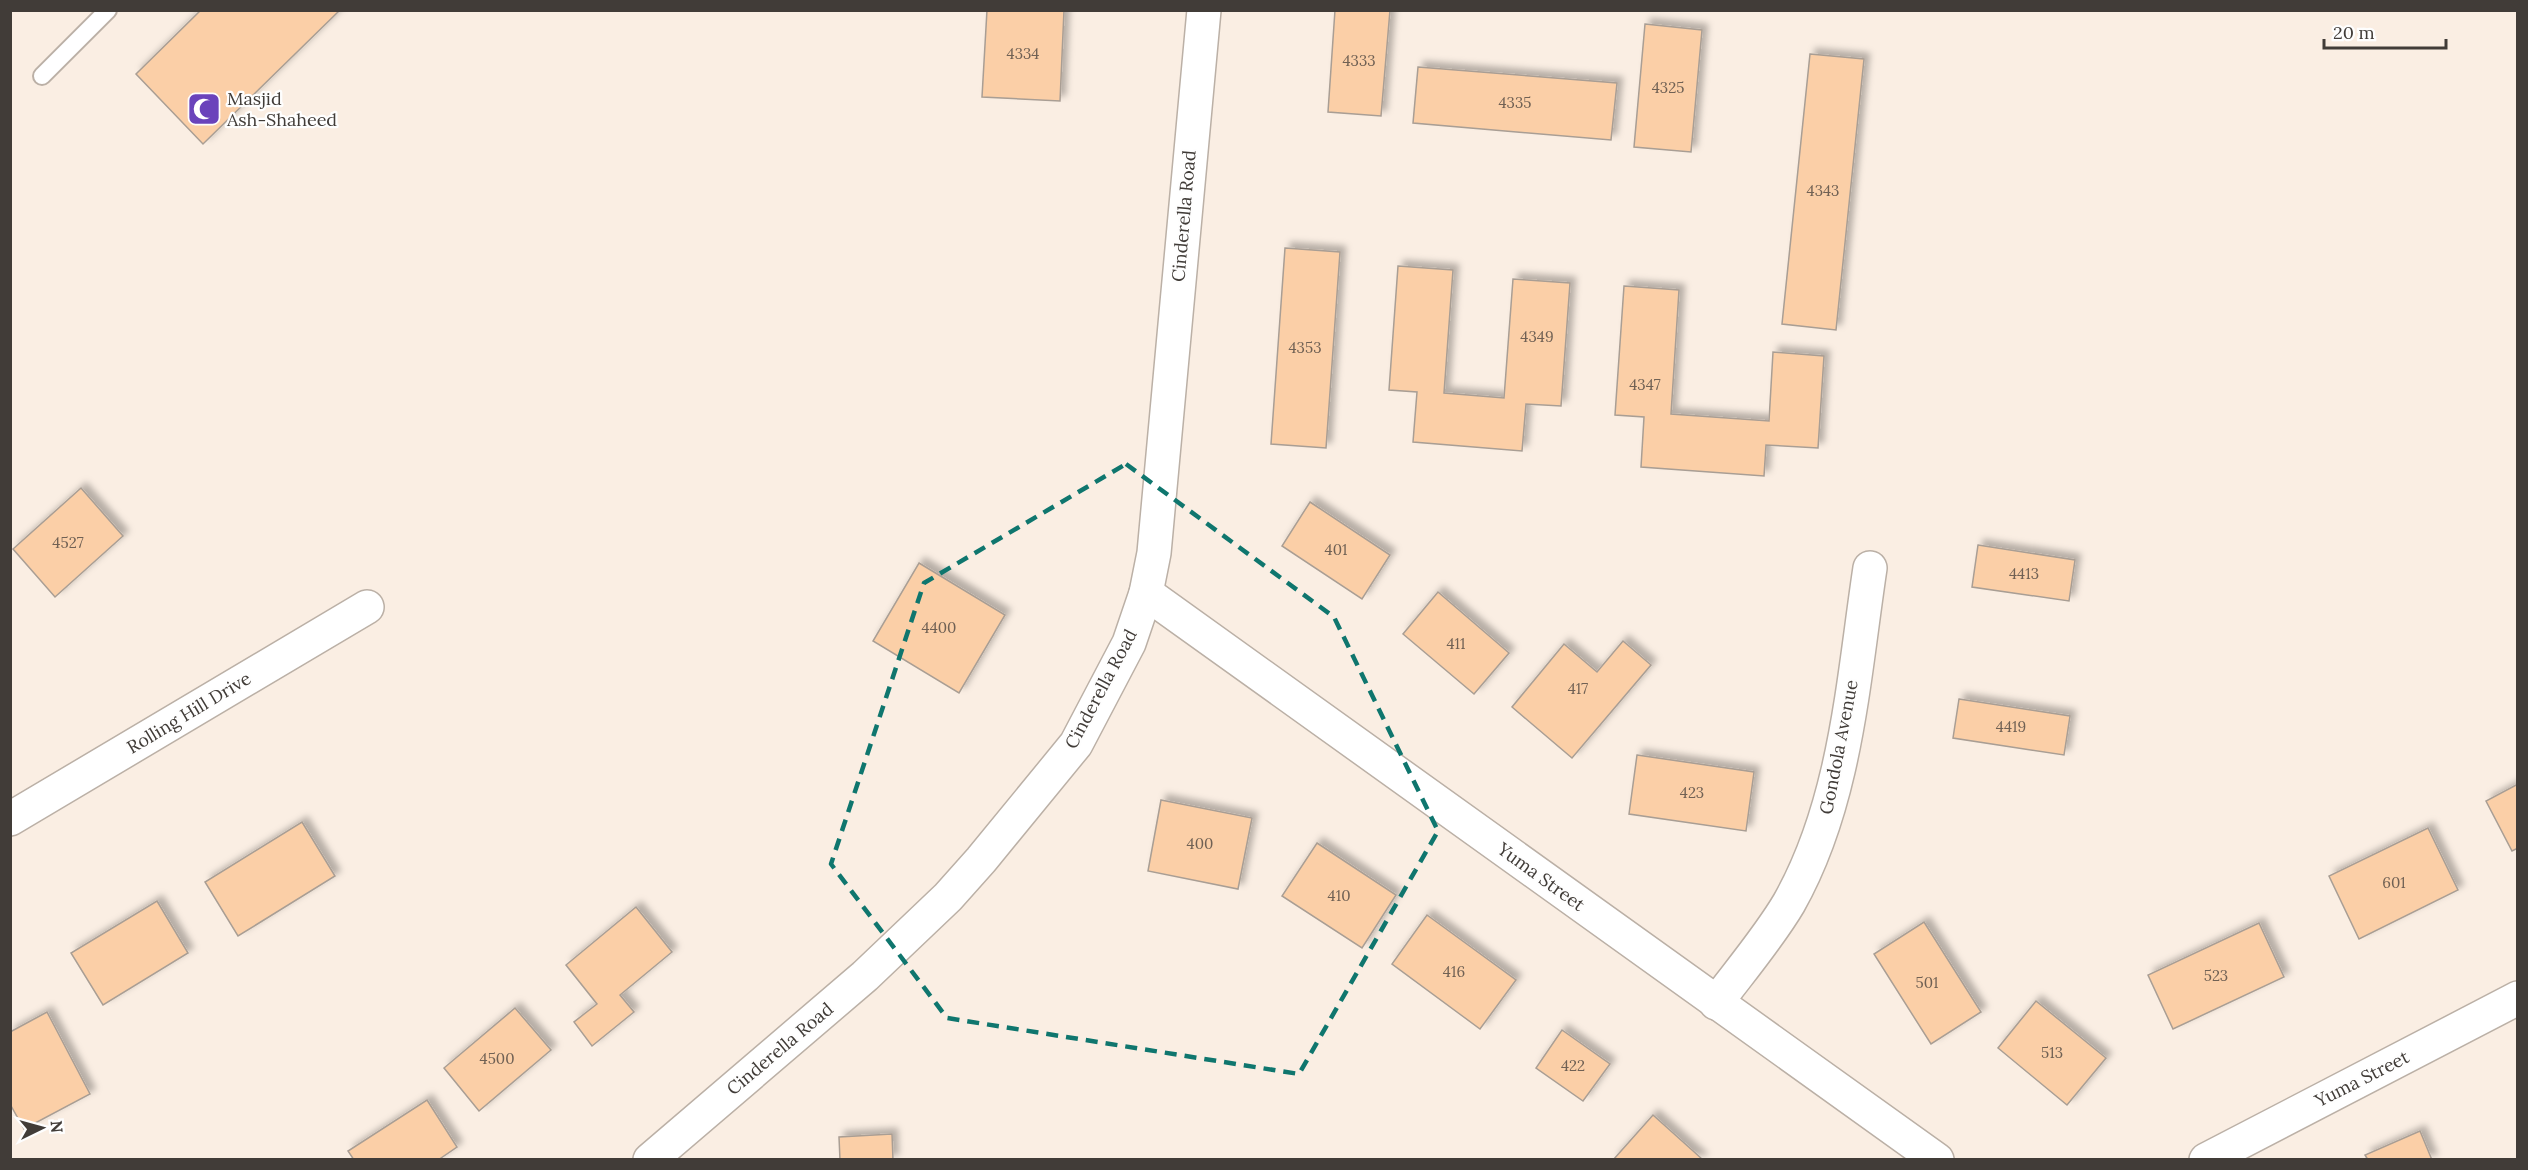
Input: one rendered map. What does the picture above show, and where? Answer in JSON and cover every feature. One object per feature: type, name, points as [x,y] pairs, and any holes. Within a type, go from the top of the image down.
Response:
[{"type":"street","name":"Cinderella Road","points":[[650,1160],[865,976],[948,897],[1076,744],[1129,643],[1146,593],[1154,553],[1204,10]]},
{"type":"street","name":"Gondola Avenue","points":[[1716,1003],[1788,905],[1828,814],[1843,748],[1869,568]]},
{"type":"street","name":"Yuma Street","points":[[1146,593],[1937,1160]]},
{"type":"street","name":"Rolling Hill Drive","points":[[10,819],[366,607]]},
{"type":"street","name":"Yuma Street","points":[[2206,1160],[2517,1001]]},
{"type":"lane","points":[[42,76],[108,10]]},
{"type":"highlighted area","points":[[1126,464],[1334,617],[1438,831],[1299,1074],[947,1018],[831,864],[924,583]]},
{"type":"building","name":"Masjid Ash-Shaheed","points":[[201,10],[340,10],[203,144],[136,74]]},
{"type":"building","points":[[987,10],[1064,10],[1060,101],[982,97]]},
{"type":"building","points":[[1335,10],[1390,10],[1381,116],[1328,112]]},
{"type":"building","points":[[1645,24],[1702,30],[1691,152],[1634,147]]},
{"type":"building","points":[[1810,54],[1864,59],[1836,330],[1782,324]]},
{"type":"building","points":[[1418,67],[1617,83],[1611,140],[1413,123]]},
{"type":"building","points":[[1285,248],[1340,252],[1326,448],[1271,444]]},
{"type":"building","points":[[1398,266],[1453,270],[1444,393],[1504,398],[1513,279],[1570,283],[1561,406],[1526,404],[1522,451],[1413,442],[1417,392],[1389,390]]},
{"type":"building","points":[[1624,286],[1679,290],[1671,414],[1769,421],[1773,352],[1824,356],[1818,448],[1766,445],[1764,476],[1641,467],[1644,417],[1615,415]]},
{"type":"building","points":[[81,488],[123,536],[55,597],[13,549]]},
{"type":"building","points":[[1310,502],[1390,555],[1362,599],[1282,546]]},
{"type":"building","points":[[1978,545],[2075,560],[2069,601],[1972,587]]},
{"type":"building","points":[[919,563],[1005,615],[959,693],[873,641]]},
{"type":"building","points":[[1438,592],[1509,653],[1474,694],[1403,634]]},
{"type":"building","points":[[1623,641],[1651,665],[1572,758],[1512,707],[1564,644],[1597,672]]},
{"type":"building","points":[[1959,699],[2070,716],[2064,755],[1953,738]]},
{"type":"building","points":[[1637,755],[1754,772],[1746,831],[1629,814]]},
{"type":"building","points":[[2518,784],[2518,848],[2512,851],[2486,801]]},
{"type":"building","points":[[1161,800],[1252,818],[1238,889],[1148,871]]},
{"type":"building","points":[[302,822],[335,876],[238,936],[205,882]]},
{"type":"building","points":[[2428,828],[2458,890],[2359,939],[2329,876]]},
{"type":"building","points":[[1317,843],[1396,895],[1362,948],[1282,896]]},
{"type":"building","points":[[157,901],[188,953],[103,1005],[71,953]]},
{"type":"building","points":[[636,907],[672,952],[620,995],[634,1012],[592,1046],[574,1022],[597,1004],[566,965]]},
{"type":"building","points":[[1427,915],[1516,980],[1480,1029],[1392,964]]},
{"type":"building","points":[[1924,922],[1981,1012],[1931,1044],[1874,954]]},
{"type":"building","points":[[2259,923],[2284,977],[2173,1029],[2148,975]]},
{"type":"building","points":[[2036,1001],[2106,1058],[2067,1105],[1998,1048]]},
{"type":"building","points":[[515,1008],[551,1050],[479,1111],[444,1068]]},
{"type":"building","points":[[47,1012],[90,1094],[24,1129],[10,1104],[10,1032]]},
{"type":"building","points":[[1562,1030],[1610,1064],[1583,1101],[1536,1068]]},
{"type":"building","points":[[427,1100],[457,1147],[438,1160],[354,1160],[348,1151]]},
{"type":"building","points":[[1653,1115],[1702,1159],[1613,1160]]},
{"type":"building","points":[[2420,1131],[2432,1160],[2368,1160],[2365,1155]]},
{"type":"building","points":[[892,1134],[893,1160],[840,1160],[839,1137]]},
{"type":"place","name":"Masjid Ash-Shaheed","points":[[204,109]]}]
